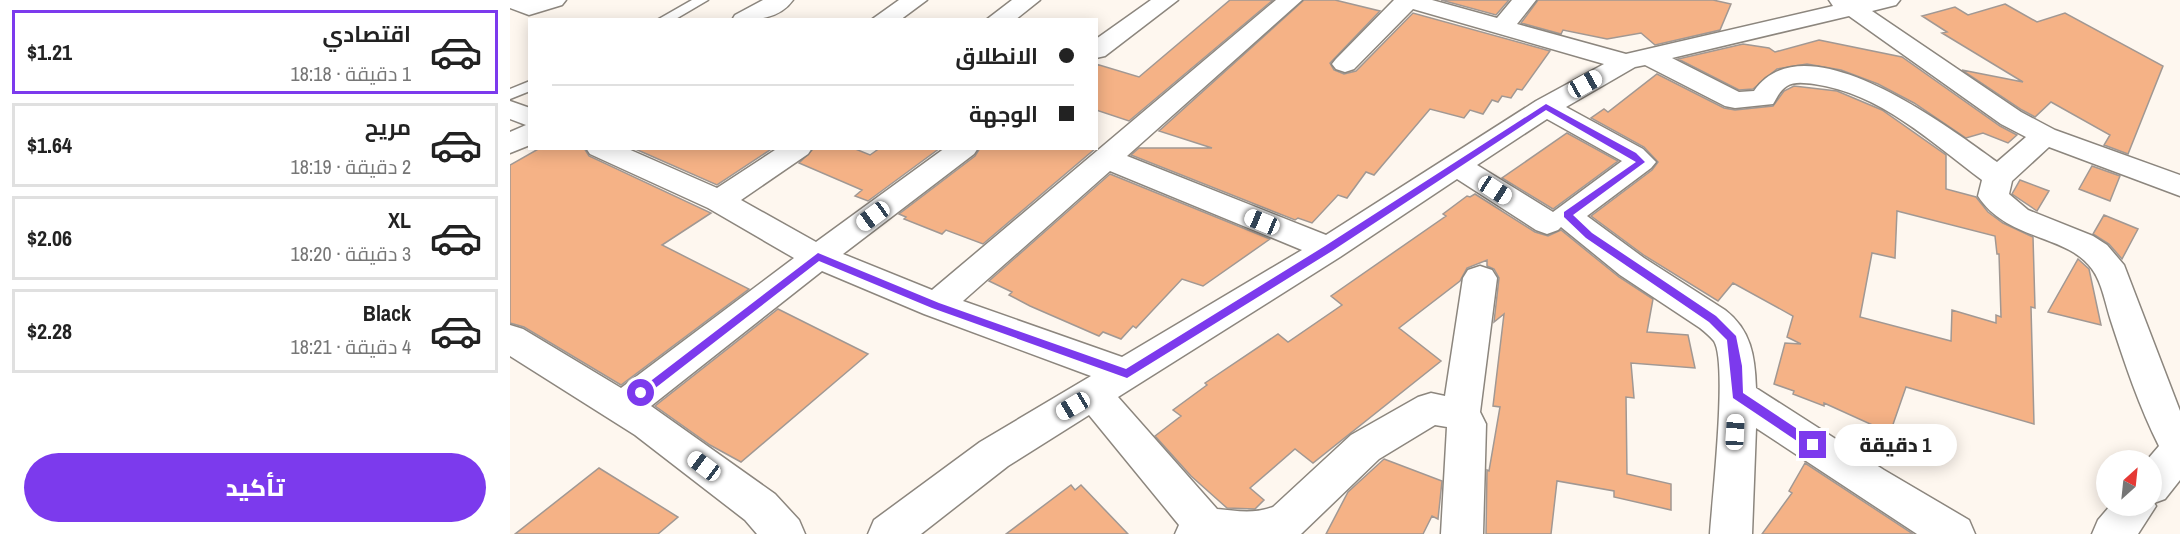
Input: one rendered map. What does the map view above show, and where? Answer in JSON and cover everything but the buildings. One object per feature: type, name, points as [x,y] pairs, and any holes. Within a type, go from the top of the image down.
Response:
[{"type":"street","points":[[511,0],[530,8],[555,0]]},
{"type":"street","points":[[748,18],[781,0]]},
{"type":"street","points":[[886,18],[915,0]]},
{"type":"street","points":[[1001,18],[1028,0]]},
{"type":"street","points":[[1098,50],[1166,0]]},
{"type":"street","points":[[936,305],[1290,0]]},
{"type":"street","points":[[1344,64],[1408,0],[1637,59],[1735,99],[1763,98],[1771,85],[1781,78],[1797,75],[1815,76],[1872,93],[1897,105],[1998,177]]},
{"type":"street","points":[[1503,26],[1524,0]]},
{"type":"street","points":[[889,534],[994,454],[1329,249],[1546,106],[1637,59],[1757,31],[1847,5],[1888,0]]},
{"type":"street","points":[[1847,5],[1982,100],[2044,136],[2180,186]]},
{"type":"street","points":[[1757,31],[1815,76]]},
{"type":"street","points":[[1546,106],[1640,159],[1641,162],[1568,214],[1589,236],[1712,319],[1732,339],[1737,366],[1737,395],[1731,534]]},
{"type":"street","points":[[510,110],[528,117]]},
{"type":"street","points":[[510,144],[528,134]]},
{"type":"street","points":[[2044,136],[1998,177],[1992,196],[1999,206],[2014,215],[2084,244],[2098,253],[2108,265],[2161,412],[2172,462]]},
{"type":"street","points":[[604,150],[718,201],[818,257],[936,305],[1127,374]]},
{"type":"street","points":[[718,201],[795,150]]},
{"type":"street","points":[[623,407],[961,150]]},
{"type":"street","points":[[1107,159],[1329,249]]},
{"type":"street","points":[[1456,165],[1547,223]]},
{"type":"street","points":[[1462,534],[1467,424],[1461,415],[1480,278]]},
{"type":"street","points":[[510,339],[623,407],[760,507],[784,534]]},
{"type":"street","points":[[1093,394],[1201,530],[1246,532],[1267,529],[1288,520],[1313,500],[1348,462],[1386,434],[1431,408],[1461,415]]},
{"type":"street","points":[[1737,395],[1870,483],[1954,534]]},
{"type":"street","points":[[2113,534],[2127,516]]},
{"type":"lane","points":[[667,18],[702,0]]},
{"type":"lane","points":[[510,95],[528,86]]},
{"type":"route","points":[[641,393],[818,257],[936,305],[1127,374],[1329,249],[1546,106],[1640,159],[1641,162],[1568,214],[1589,236],[1712,319],[1732,339],[1737,366],[1737,395],[1813,445]]}]
